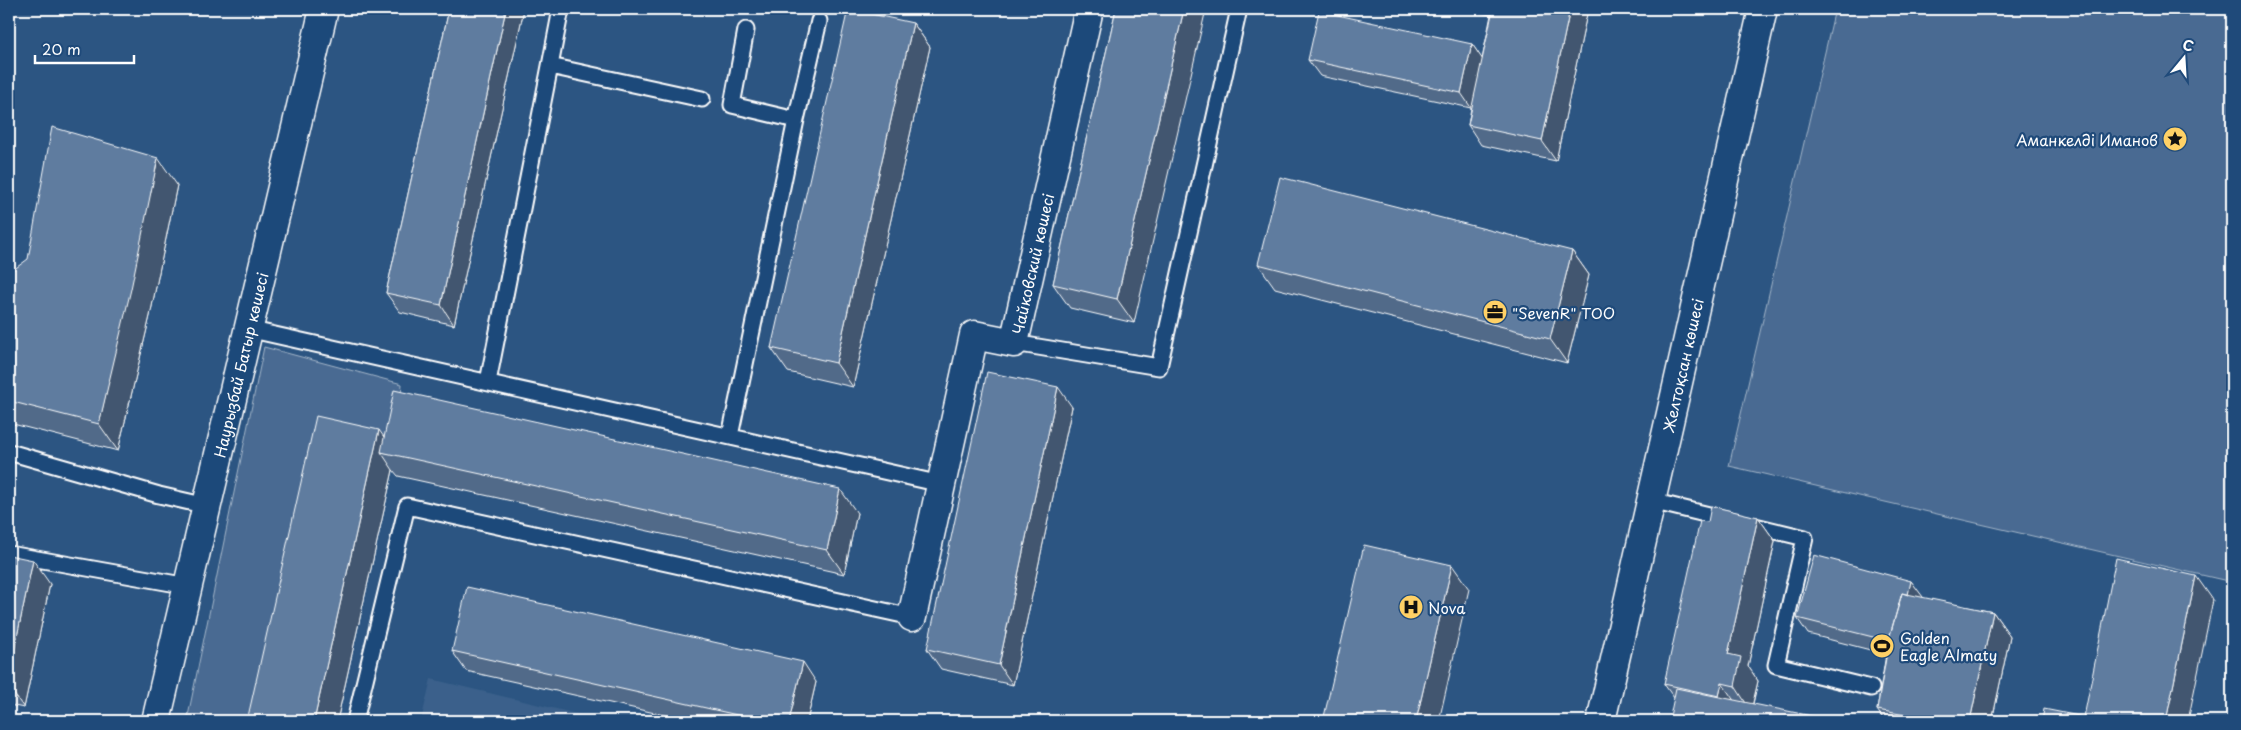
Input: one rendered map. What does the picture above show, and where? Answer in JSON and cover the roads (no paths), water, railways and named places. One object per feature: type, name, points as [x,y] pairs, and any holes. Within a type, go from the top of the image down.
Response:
[{"type":"main road","name":"Наурызбай Батыр көшесі","points":[[156,721],[324,9]]},
{"type":"main road","name":"Чайковский көшесі","points":[[912,617],[974,335],[1014,343],[1089,9]]},
{"type":"main road","name":"Желтоқсан көшесі","points":[[1601,721],[1763,9]]},
{"type":"lane","points":[[488,382],[560,9]]},
{"type":"lane","points":[[1014,343],[1159,367],[1239,9]]},
{"type":"lane","points":[[730,436],[796,120],[819,21]]},
{"type":"lane","points":[[746,30],[732,105],[796,120]]},
{"type":"lane","points":[[550,66],[702,99]]},
{"type":"lane","points":[[248,329],[941,484]]},
{"type":"lane","points":[[9,452],[158,495],[207,506]]},
{"type":"lane","points":[[1651,501],[1805,538],[1776,665],[1871,688]]},
{"type":"lane","points":[[355,721],[407,506],[912,617]]},
{"type":"lane","points":[[9,554],[188,586]]},
{"type":"place","name":"Аманкелді Иманов","points":[[2175,139]]},
{"type":"place","name":"\"SevenR\" ТОО","points":[[1495,312]]},
{"type":"place","name":"Nova","points":[[1411,607]]},
{"type":"place","name":"Golden Eagle Almaty","points":[[1882,646]]}]
